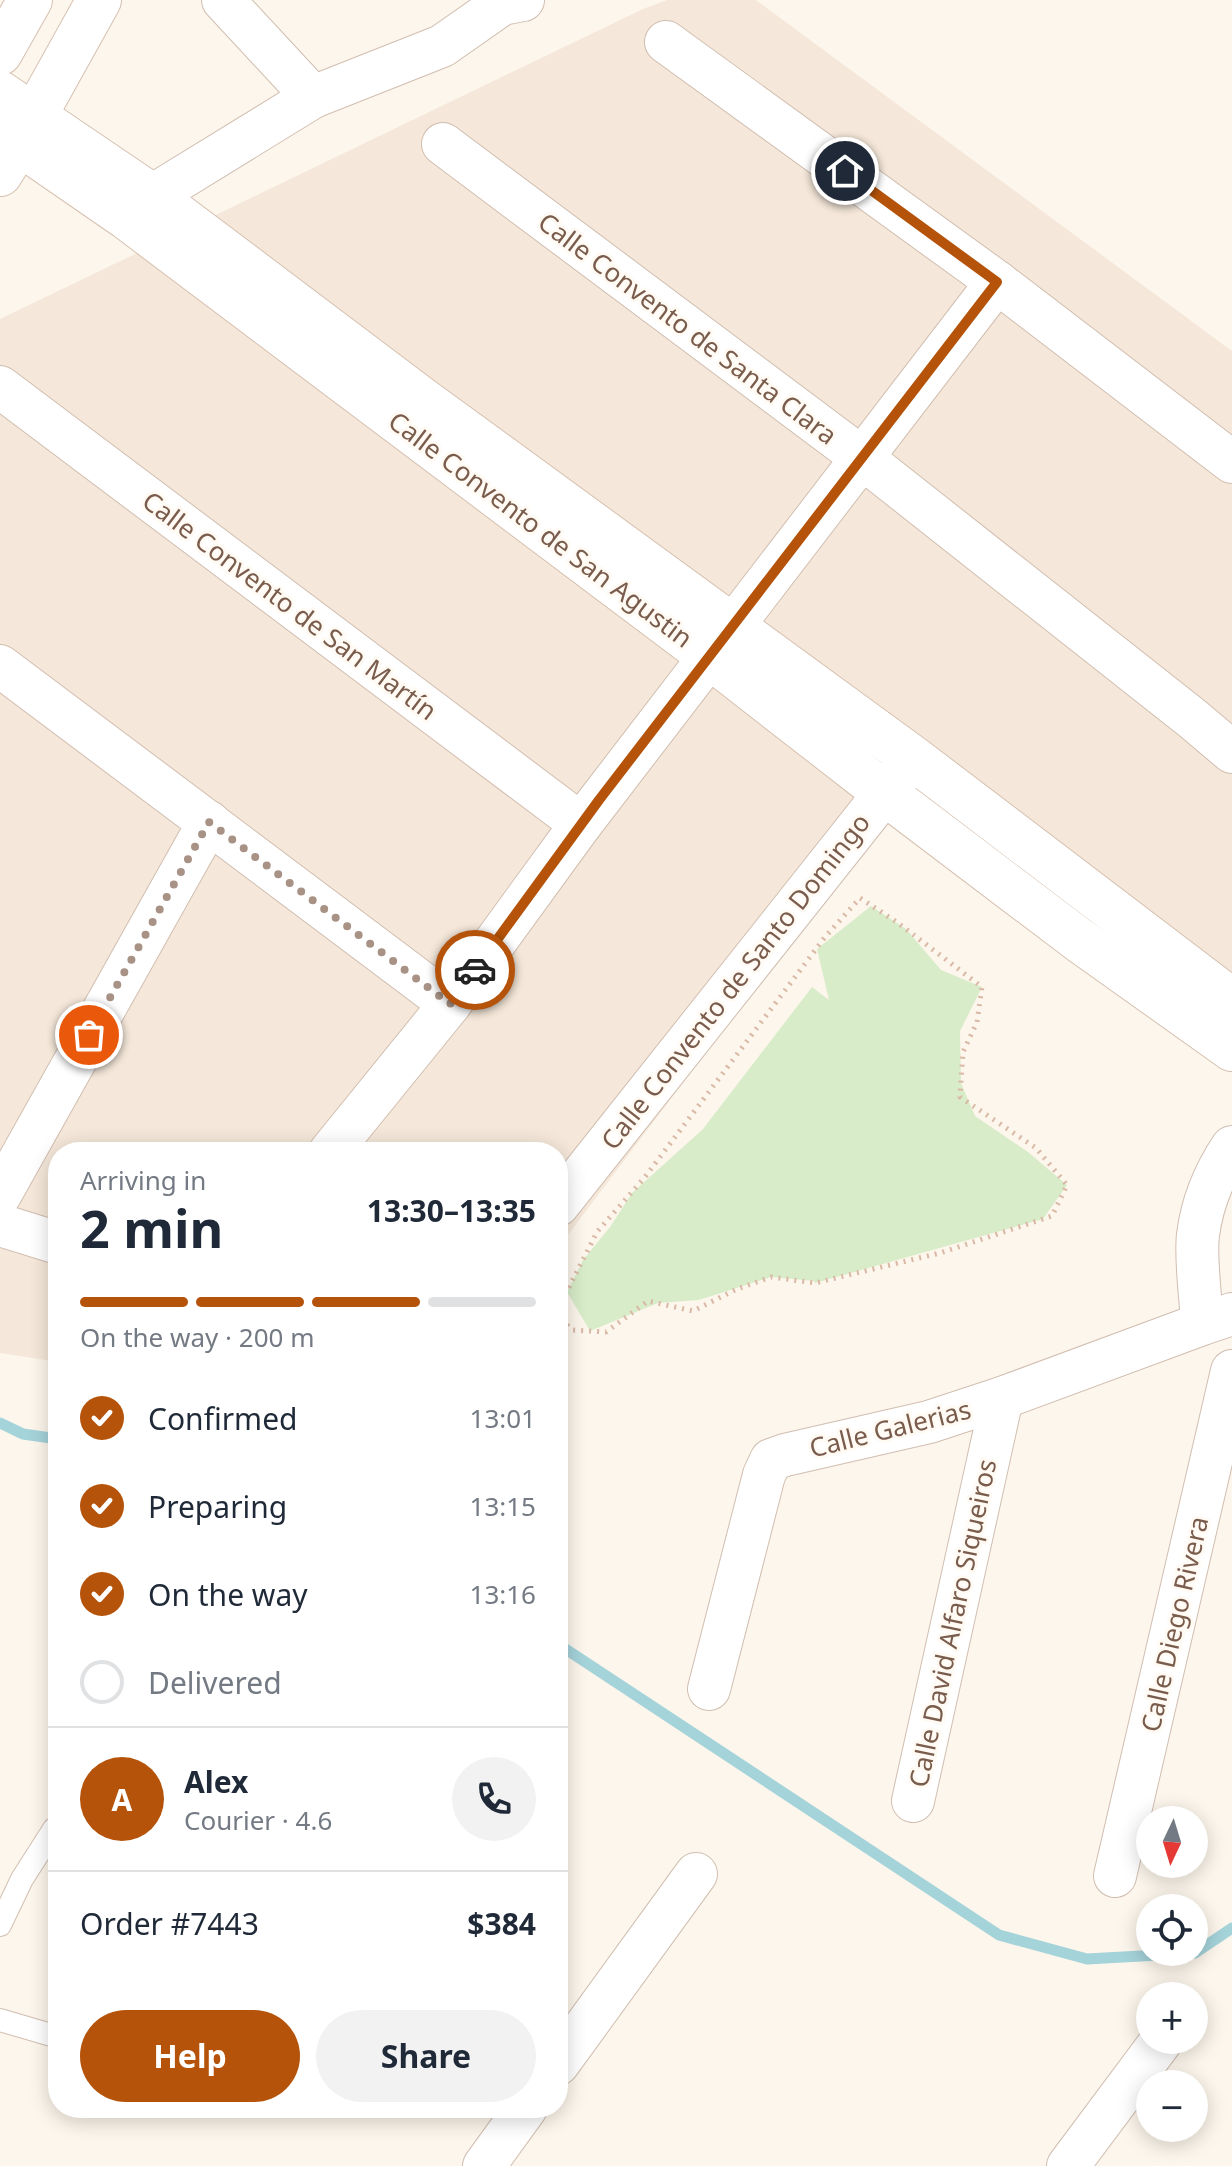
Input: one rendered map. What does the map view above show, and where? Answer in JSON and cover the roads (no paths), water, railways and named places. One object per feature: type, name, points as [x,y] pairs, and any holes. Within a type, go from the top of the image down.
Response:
[{"type":"street","points":[[0,53],[30,0]]},
{"type":"street","points":[[11,131],[99,0]]},
{"type":"street","points":[[223,0],[313,97]]},
{"type":"street","points":[[139,207],[313,97],[442,46],[502,4],[523,0]]},
{"type":"street","points":[[666,42],[997,282],[1232,462]]},
{"type":"street","name":"Calle Convento de San Agustin","points":[[11,131],[139,207],[721,641],[913,758],[1232,1001]]},
{"type":"street","name":"Calle Convento de Santa Clara","points":[[443,144],[861,457],[1232,752]]},
{"type":"street","points":[[338,1142],[450,1004],[581,824],[997,282]]},
{"type":"street","name":"Calle Convento de San Martín","points":[[0,387],[581,824]]},
{"type":"street","name":"Calle Convento de San Agustin","points":[[721,641],[885,793],[1079,940],[1232,1049]]},
{"type":"street","points":[[5,683],[209,822],[450,1004]]},
{"type":"street","name":"Calle Convento de Santo Domingo","points":[[568,1192],[913,758]]},
{"type":"street","points":[[0,1195],[209,822]]},
{"type":"street","points":[[1079,940],[1110,908]]},
{"type":"street","points":[[1217,1319],[1197,1238],[1204,1201],[1232,1147]]},
{"type":"street","points":[[0,1225],[48,1240]]},
{"type":"street","name":"Calle Galerias","points":[[709,1689],[764,1475],[771,1460],[929,1422],[1217,1319]]},
{"type":"street","name":"Calle Diego Rivera","points":[[1115,1876],[1232,1371]]},
{"type":"street","name":"Calle David Alfaro Siqueiros","points":[[913,1801],[1002,1398]]},
{"type":"street","points":[[568,2050],[696,1874]]},
{"type":"street","points":[[1068,2166],[1152,2054]]},
{"type":"street","points":[[484,2166],[519,2118]]},
{"type":"lane","points":[[0,1925],[22,1879],[48,1838]]},
{"type":"lane","points":[[0,2020],[48,2034]]},
{"type":"waterway","points":[[0,1423],[23,1434],[48,1438]]},
{"type":"waterway","points":[[568,1651],[999,1935],[1087,1959],[1195,1953],[1232,1928]]}]
